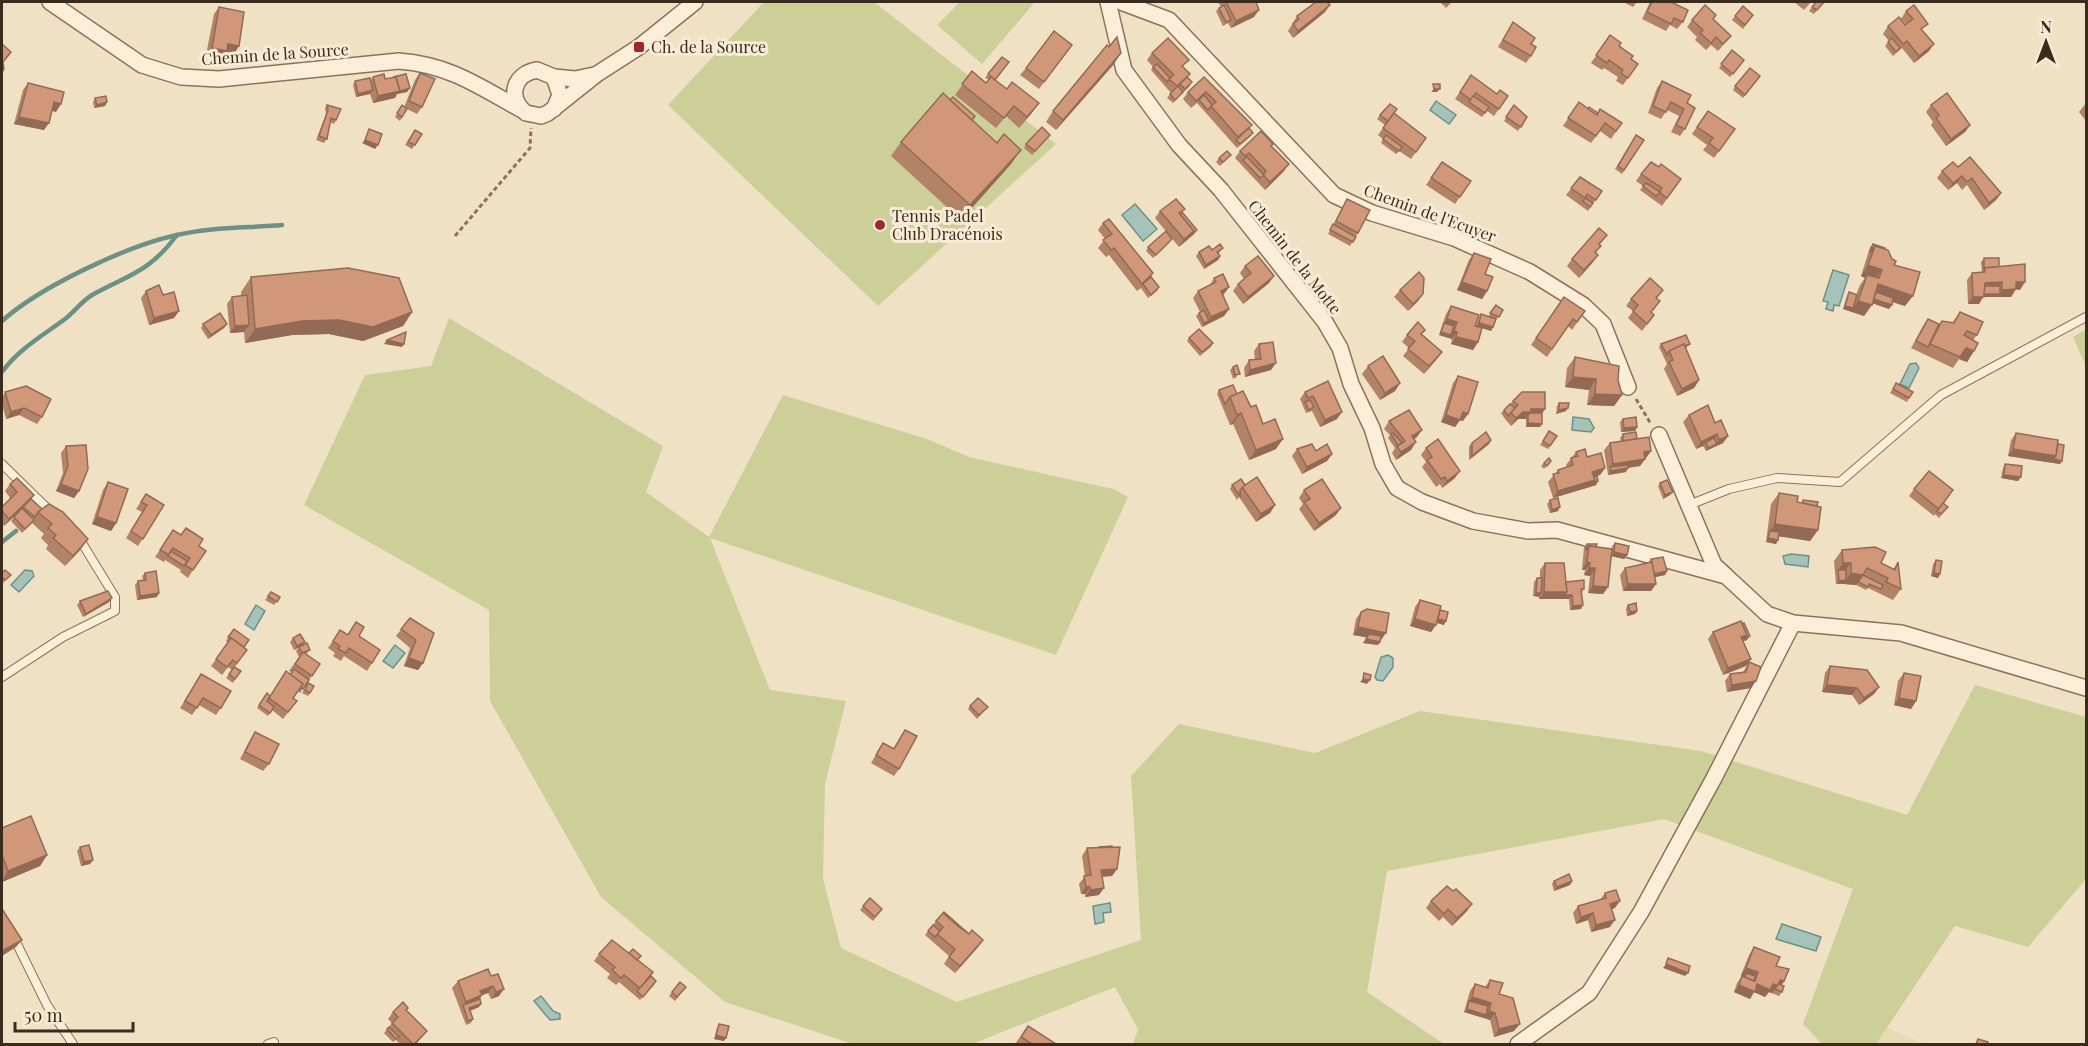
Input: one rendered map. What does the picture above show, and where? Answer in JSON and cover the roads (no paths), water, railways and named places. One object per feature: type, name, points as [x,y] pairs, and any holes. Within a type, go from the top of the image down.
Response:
[{"type":"street","name":"Chemin de la Source","points":[[50,2],[142,65],[181,77],[219,79],[399,61],[444,68],[520,109]]},
{"type":"street","points":[[518,81],[514,95],[520,109],[533,116],[545,114],[597,74],[639,47],[695,2]]},
{"type":"street","name":"Chemin de la Motte","points":[[1108,2],[1124,70],[1179,145],[1221,190],[1325,322],[1340,348],[1351,384],[1372,428],[1383,464],[1397,488],[1422,502],[1492,526],[1528,531],[1557,530],[1604,540],[1726,576]]},
{"type":"street","name":"Chemin de l'Ecuyer","points":[[1122,2],[1169,20],[1334,195],[1372,213],[1454,238],[1530,272],[1583,305],[1604,324],[1628,387]]},
{"type":"street","points":[[483,88],[507,85],[518,81],[530,71],[537,70],[554,77],[575,79],[597,74]]},
{"type":"street","points":[[554,77],[560,95],[554,109]]},
{"type":"street","points":[[1659,435],[1714,565],[1767,614],[1792,623],[1901,633],[2086,688]]},
{"type":"street","points":[[1518,1044],[1589,993],[1641,912],[1714,778],[1792,623]]},
{"type":"lane","points":[[1689,506],[1729,489],[1777,478],[1840,482],[1941,395],[2086,317]]},
{"type":"lane","points":[[2,464],[57,518]]},
{"type":"lane","points":[[2,677],[63,637],[115,611],[115,597],[82,540],[74,533]]},
{"type":"lane","points":[[12,933],[48,1005],[73,1044]]},
{"type":"water","points":[[1436,101],[1456,115],[1449,124],[1430,110]]},
{"type":"water","points":[[1135,204],[1157,229],[1143,241],[1122,215]]},
{"type":"water","points":[[1833,270],[1849,275],[1839,306],[1834,305],[1833,311],[1826,309],[1828,302],[1823,301]]},
{"type":"water","points":[[1916,363],[1919,368],[1909,388],[1900,384],[1910,364]]},
{"type":"water","points":[[1573,417],[1589,419],[1594,428],[1591,432],[1572,430]]},
{"type":"water","points":[[1791,554],[1809,556],[1808,567],[1785,564],[1783,556]]},
{"type":"water","points":[[25,570],[32,571],[34,576],[19,592],[11,585]]},
{"type":"water","points":[[256,605],[265,611],[254,630],[245,624]]},
{"type":"water","points":[[395,645],[405,653],[393,668],[383,661]]},
{"type":"water","points":[[1388,655],[1393,658],[1393,667],[1383,681],[1377,680],[1375,677],[1381,657]]},
{"type":"water","points":[[1110,903],[1111,912],[1103,913],[1104,922],[1095,924],[1093,906]]},
{"type":"water","points":[[1782,924],[1821,937],[1816,951],[1776,939]]},
{"type":"water","points":[[541,996],[553,1011],[560,1014],[560,1019],[550,1020],[534,1001]]},
{"type":"waterway","points":[[2,321],[38,295],[85,269],[156,240],[190,232],[282,225]]},
{"type":"waterway","points":[[2,372],[23,350],[65,319],[88,297],[148,265],[177,235]]},
{"type":"waterway","points":[[2,542],[16,531]]},
{"type":"place","name":"Ch. de la Source","points":[[639,47]]},
{"type":"place","name":"Tennis Padel Club Dracénois","points":[[880,225]]}]
